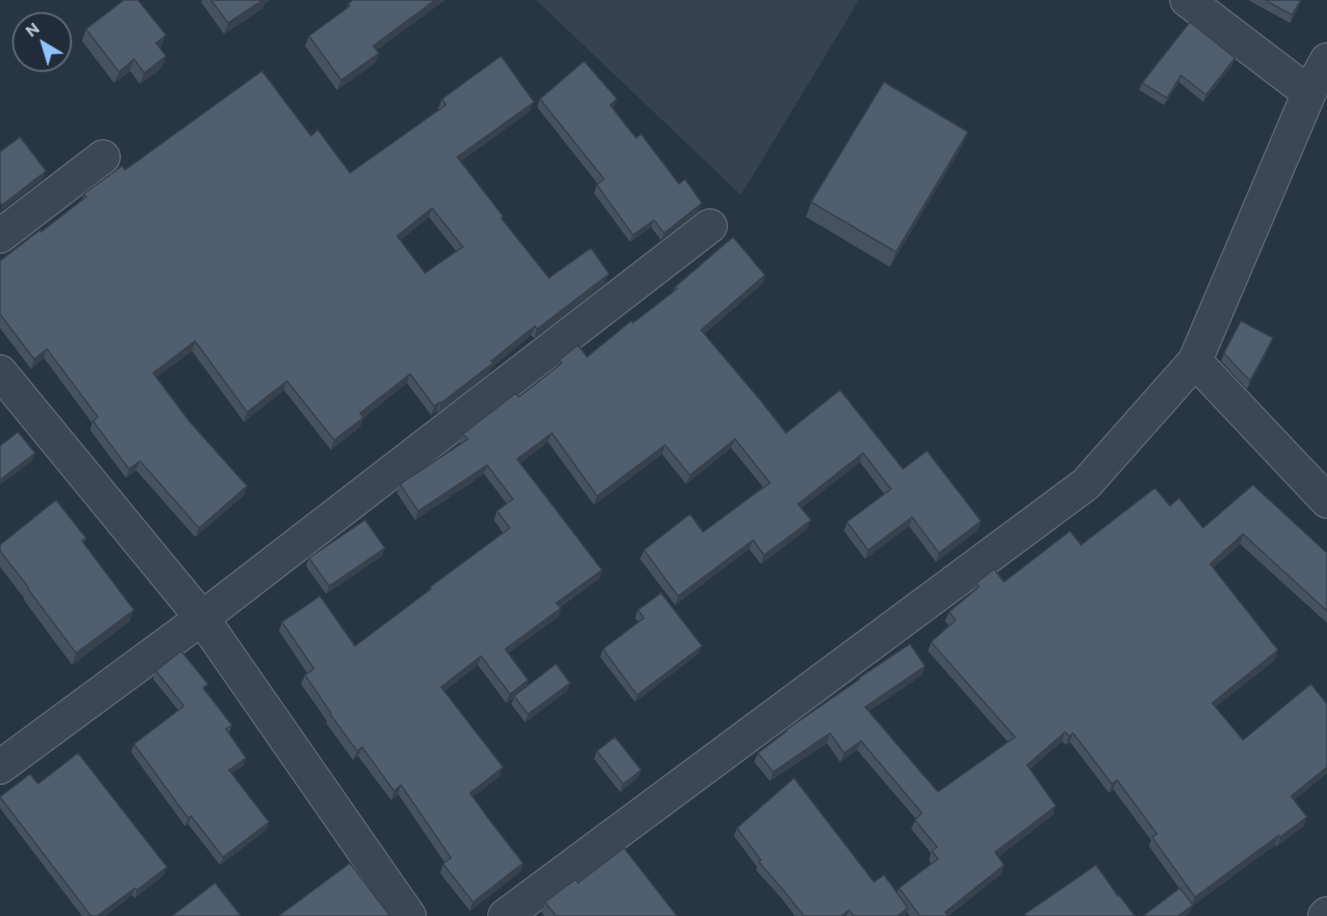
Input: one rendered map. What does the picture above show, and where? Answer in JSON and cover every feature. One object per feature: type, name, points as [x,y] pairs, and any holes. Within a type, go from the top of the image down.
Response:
[{"type":"street","points":[[1186,0],[1309,93]]},
{"type":"street","points":[[505,916],[1086,484],[1195,361],[1309,93],[1327,60]]},
{"type":"street","points":[[0,236],[103,157]]},
{"type":"street","points":[[0,766],[202,618],[710,226]]},
{"type":"street","points":[[1195,361],[1327,501]]},
{"type":"street","points":[[0,372],[202,618],[409,916]]},
{"type":"shaded area","points":[[536,0],[859,0],[741,195]]},
{"type":"building","points":[[124,0],[138,0],[166,35],[156,43],[166,56],[144,73],[134,59],[119,72],[86,29]]},
{"type":"building","points":[[211,0],[263,0],[228,23]]},
{"type":"building","points":[[353,0],[435,0],[373,46],[379,53],[341,80],[309,36],[350,6],[348,4]]},
{"type":"building","points":[[1265,0],[1301,0],[1292,15]]},
{"type":"building","points":[[1190,22],[1235,58],[1206,95],[1181,75],[1167,98],[1142,83]]},
{"type":"building","points":[[501,56],[534,102],[457,157],[503,216],[501,218],[549,278],[591,248],[609,274],[537,329],[535,326],[491,361],[493,363],[441,403],[434,406],[410,374],[360,413],[363,418],[334,440],[287,381],[247,412],[195,341],[153,373],[189,421],[247,486],[199,528],[140,461],[129,469],[93,421],[98,417],[47,349],[34,359],[0,314],[0,261],[86,197],[84,194],[122,166],[125,170],[262,71],[311,136],[318,130],[350,173],[446,105],[442,99]],"holes":[[[432,208],[463,247],[425,273],[397,236]]]},
{"type":"building","points":[[584,61],[617,99],[610,105],[636,138],[641,134],[679,184],[685,179],[702,203],[664,233],[654,220],[633,235],[597,185],[604,179],[540,99]]},
{"type":"building","points":[[884,82],[968,132],[896,252],[811,202]]},
{"type":"building","points":[[20,137],[46,171],[2,205],[0,202],[0,152]]},
{"type":"building","points":[[733,237],[765,275],[701,330],[786,433],[840,390],[903,469],[927,451],[981,521],[939,553],[912,517],[868,550],[847,522],[891,489],[863,453],[798,504],[811,520],[764,555],[753,540],[678,596],[644,550],[690,514],[703,532],[770,483],[735,439],[690,475],[665,445],[597,496],[552,433],[517,459],[602,570],[556,603],[561,608],[505,649],[528,680],[510,694],[481,656],[441,687],[503,767],[470,793],[523,863],[473,902],[443,864],[451,858],[401,785],[394,791],[362,747],[357,751],[330,714],[305,675],[314,669],[282,622],[320,596],[355,646],[510,528],[497,511],[513,499],[487,465],[418,511],[400,484],[468,439],[463,434],[516,393],[519,397],[562,363],[559,360],[578,345],[587,357],[631,321],[633,323],[677,289],[675,287]]},
{"type":"building","points":[[1241,321],[1273,338],[1250,381],[1224,353]]},
{"type":"building","points":[[18,432],[35,453],[0,480],[0,446]]},
{"type":"building","points":[[1253,485],[1327,553],[1327,611],[1243,534],[1210,564],[1278,650],[1212,703],[1243,740],[1311,684],[1327,704],[1327,767],[1291,796],[1307,817],[1195,897],[1152,837],[1157,834],[1117,780],[1112,784],[1073,733],[1069,736],[1065,732],[1027,765],[1056,806],[995,852],[1004,865],[945,912],[948,916],[920,916],[899,888],[938,859],[932,851],[937,847],[915,820],[922,813],[861,741],[844,753],[830,733],[773,772],[758,753],[786,730],[910,644],[925,666],[865,707],[938,792],[1015,737],[931,642],[956,620],[949,612],[979,587],[976,583],[994,569],[1004,582],[1070,531],[1081,545],[1155,488],[1170,506],[1179,498],[1203,528]]},
{"type":"building","points":[[56,500],[86,538],[82,541],[134,610],[76,653],[0,551],[0,545]]},
{"type":"building","points":[[365,520],[385,548],[329,586],[309,558]]},
{"type":"building","points":[[661,593],[702,646],[637,695],[603,649],[644,618],[638,610]]},
{"type":"building","points":[[181,651],[208,684],[203,688],[232,725],[226,729],[246,758],[229,770],[269,822],[223,857],[191,816],[188,818],[134,744],[184,706],[156,671]]},
{"type":"building","points":[[556,664],[570,683],[528,714],[514,696]]},
{"type":"building","points":[[615,737],[641,770],[623,784],[597,751]]},
{"type":"building","points":[[78,753],[167,867],[97,916],[91,916],[0,797],[30,774],[38,784]]},
{"type":"building","points":[[794,778],[874,882],[884,875],[908,908],[897,916],[854,916],[849,910],[841,916],[804,916],[759,862],[761,860],[737,828]]},
{"type":"building","points":[[624,848],[677,916],[556,916],[545,902],[576,879],[578,883]]},
{"type":"building","points":[[350,863],[390,916],[280,916],[280,915]]},
{"type":"building","points":[[1096,865],[1135,916],[1026,916],[1025,914]]},
{"type":"building","points":[[215,883],[241,916],[172,916]]},
{"type":"building","points":[[1180,888],[1193,905],[1178,916],[1143,916]]}]
